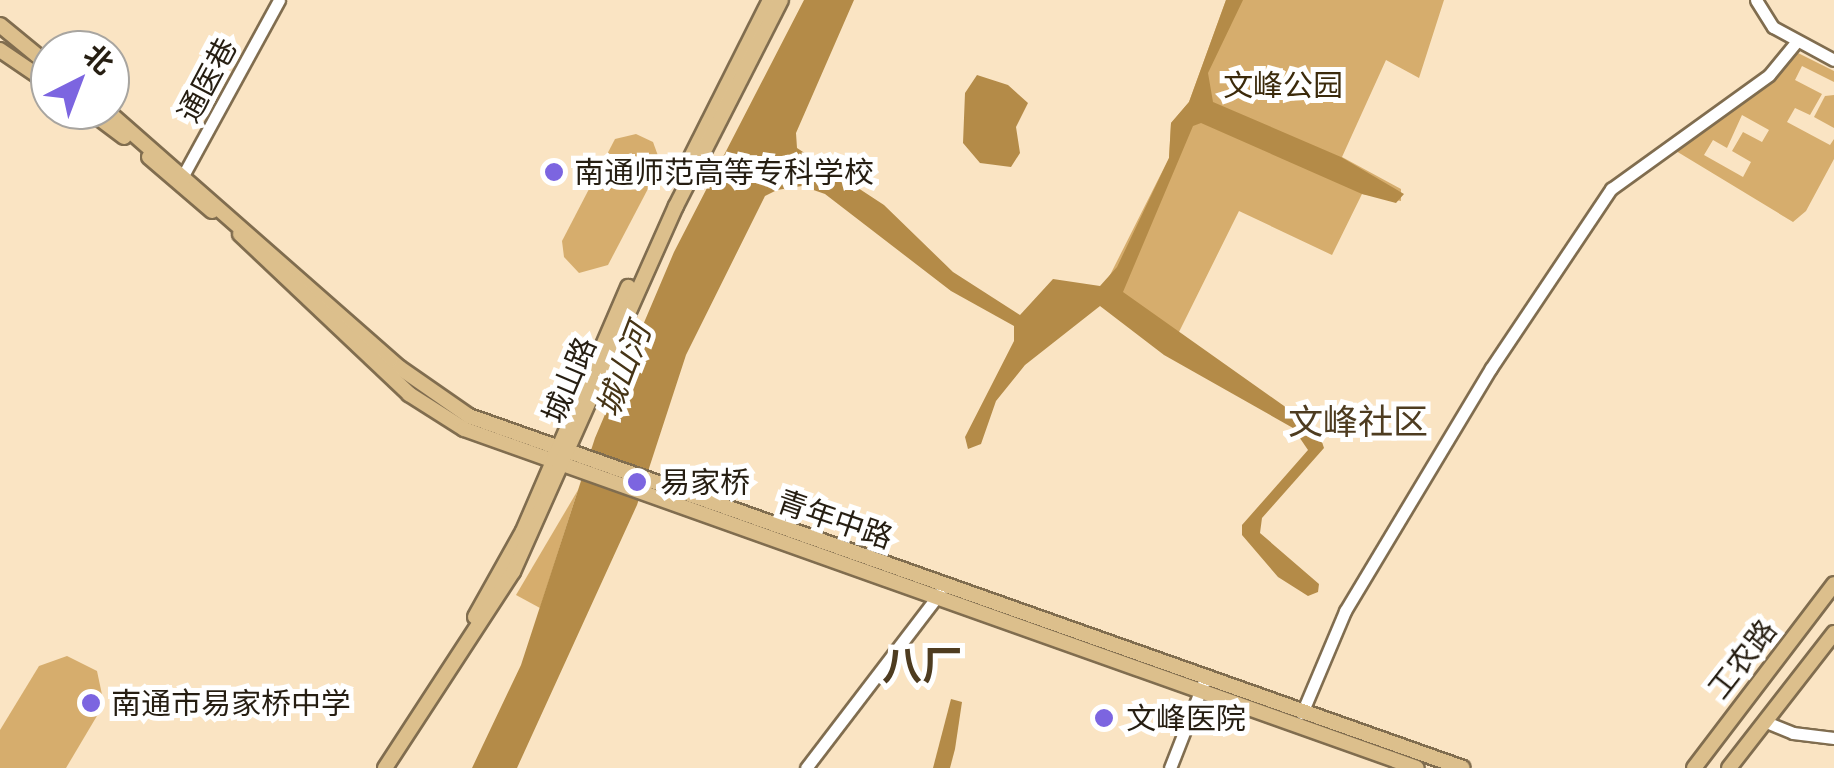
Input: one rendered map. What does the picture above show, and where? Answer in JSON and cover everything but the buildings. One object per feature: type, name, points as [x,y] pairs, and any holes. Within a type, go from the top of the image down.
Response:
[{"type":"main road","name":"城山路","points":[[385,768],[514,572],[770,0]]},
{"type":"main road","name":"城山路","points":[[374,768],[502,570],[567,459],[676,206],[781,0]]},
{"type":"main road","points":[[0,25],[30,50]]},
{"type":"main road","points":[[0,50],[30,70]]},
{"type":"main road","name":"青年中路","points":[[116,130],[182,178]]},
{"type":"main road","name":"青年中路","points":[[128,130],[429,392],[469,416],[647,489],[1202,685],[1417,768]]},
{"type":"main road","name":"工农路","points":[[1694,768],[1834,584]]},
{"type":"main road","name":"工农路","points":[[1729,768],[1834,632]]},
{"type":"main road","name":"青年中路","points":[[1202,685],[1302,713],[1464,768]]},
{"type":"street","name":"通医巷","points":[[182,178],[278,0]]},
{"type":"street","points":[[1756,0],[1773,27],[1834,60]]},
{"type":"street","points":[[1302,713],[1346,612],[1491,368],[1611,189],[1770,75],[1796,41]]},
{"type":"street","points":[[806,768],[941,591]]},
{"type":"street","points":[[1170,768],[1202,685]]},
{"type":"street","points":[[1766,722],[1792,733],[1834,738]]},
{"type":"green space","name":"文峰公园","points":[[1226,0],[1444,0],[1419,78],[1386,60],[1342,157],[1401,189],[1401,201],[1362,194],[1332,255],[1239,211],[1178,334],[1106,283],[1169,158],[1171,123],[1189,102]]},
{"type":"green space","points":[[1794,51],[1834,71],[1834,82],[1802,66],[1795,80],[1822,94],[1810,115],[1795,108],[1787,122],[1830,145],[1834,139],[1834,159],[1806,211],[1793,222],[1676,151],[1781,70]],"holes":[[[1742,115],[1769,130],[1762,142],[1743,132],[1732,151],[1751,162],[1743,177],[1704,155],[1713,140],[1727,148]]]},
{"type":"green space","points":[[1834,95],[1834,128],[1814,117],[1825,96]]},
{"type":"green space","points":[[636,134],[653,142],[661,164],[608,265],[579,273],[564,257],[562,241],[615,139]]},
{"type":"green space","points":[[578,490],[540,608],[516,595]]},
{"type":"green space","points":[[67,656],[97,671],[104,704],[66,768],[0,768],[0,730],[39,666]]},
{"type":"shaded area","points":[[804,0],[854,0],[796,133],[797,148],[884,205],[953,272],[1020,315],[1053,279],[1100,286],[1117,267],[1169,158],[1171,123],[1189,102],[1226,0],[1243,0],[1208,73],[1213,102],[1341,157],[1404,194],[1396,203],[1362,194],[1201,123],[1193,126],[1123,292],[1318,430],[1324,448],[1262,518],[1260,533],[1319,584],[1318,592],[1308,596],[1278,577],[1242,535],[1242,525],[1308,450],[1293,428],[1164,355],[1100,306],[1025,365],[996,401],[981,444],[968,449],[965,437],[1014,341],[1014,326],[951,291],[825,194],[802,186],[777,190],[765,196],[686,355],[637,505],[517,768],[472,768],[521,665],[595,438],[674,252]]},
{"type":"shaded area","points":[[977,75],[1008,85],[1028,103],[1016,127],[1020,153],[1011,167],[980,163],[963,143],[965,93]]},
{"type":"shaded area","points":[[951,699],[962,702],[955,749],[950,768],[933,768]]},
{"type":"place","name":"南通师范高等专科学校","points":[[554,172]]},
{"type":"place","name":"易家桥","points":[[637,482]]},
{"type":"place","name":"南通市易家桥中学","points":[[91,703]]},
{"type":"place","name":"文峰医院","points":[[1104,718]]},
{"type":"district","name":"文峰社区","points":[[1358,421]]},
{"type":"district","name":"八厂","points":[[922,665]]},
{"type":"water label","name":"城山河","points":[[623,370]]}]
